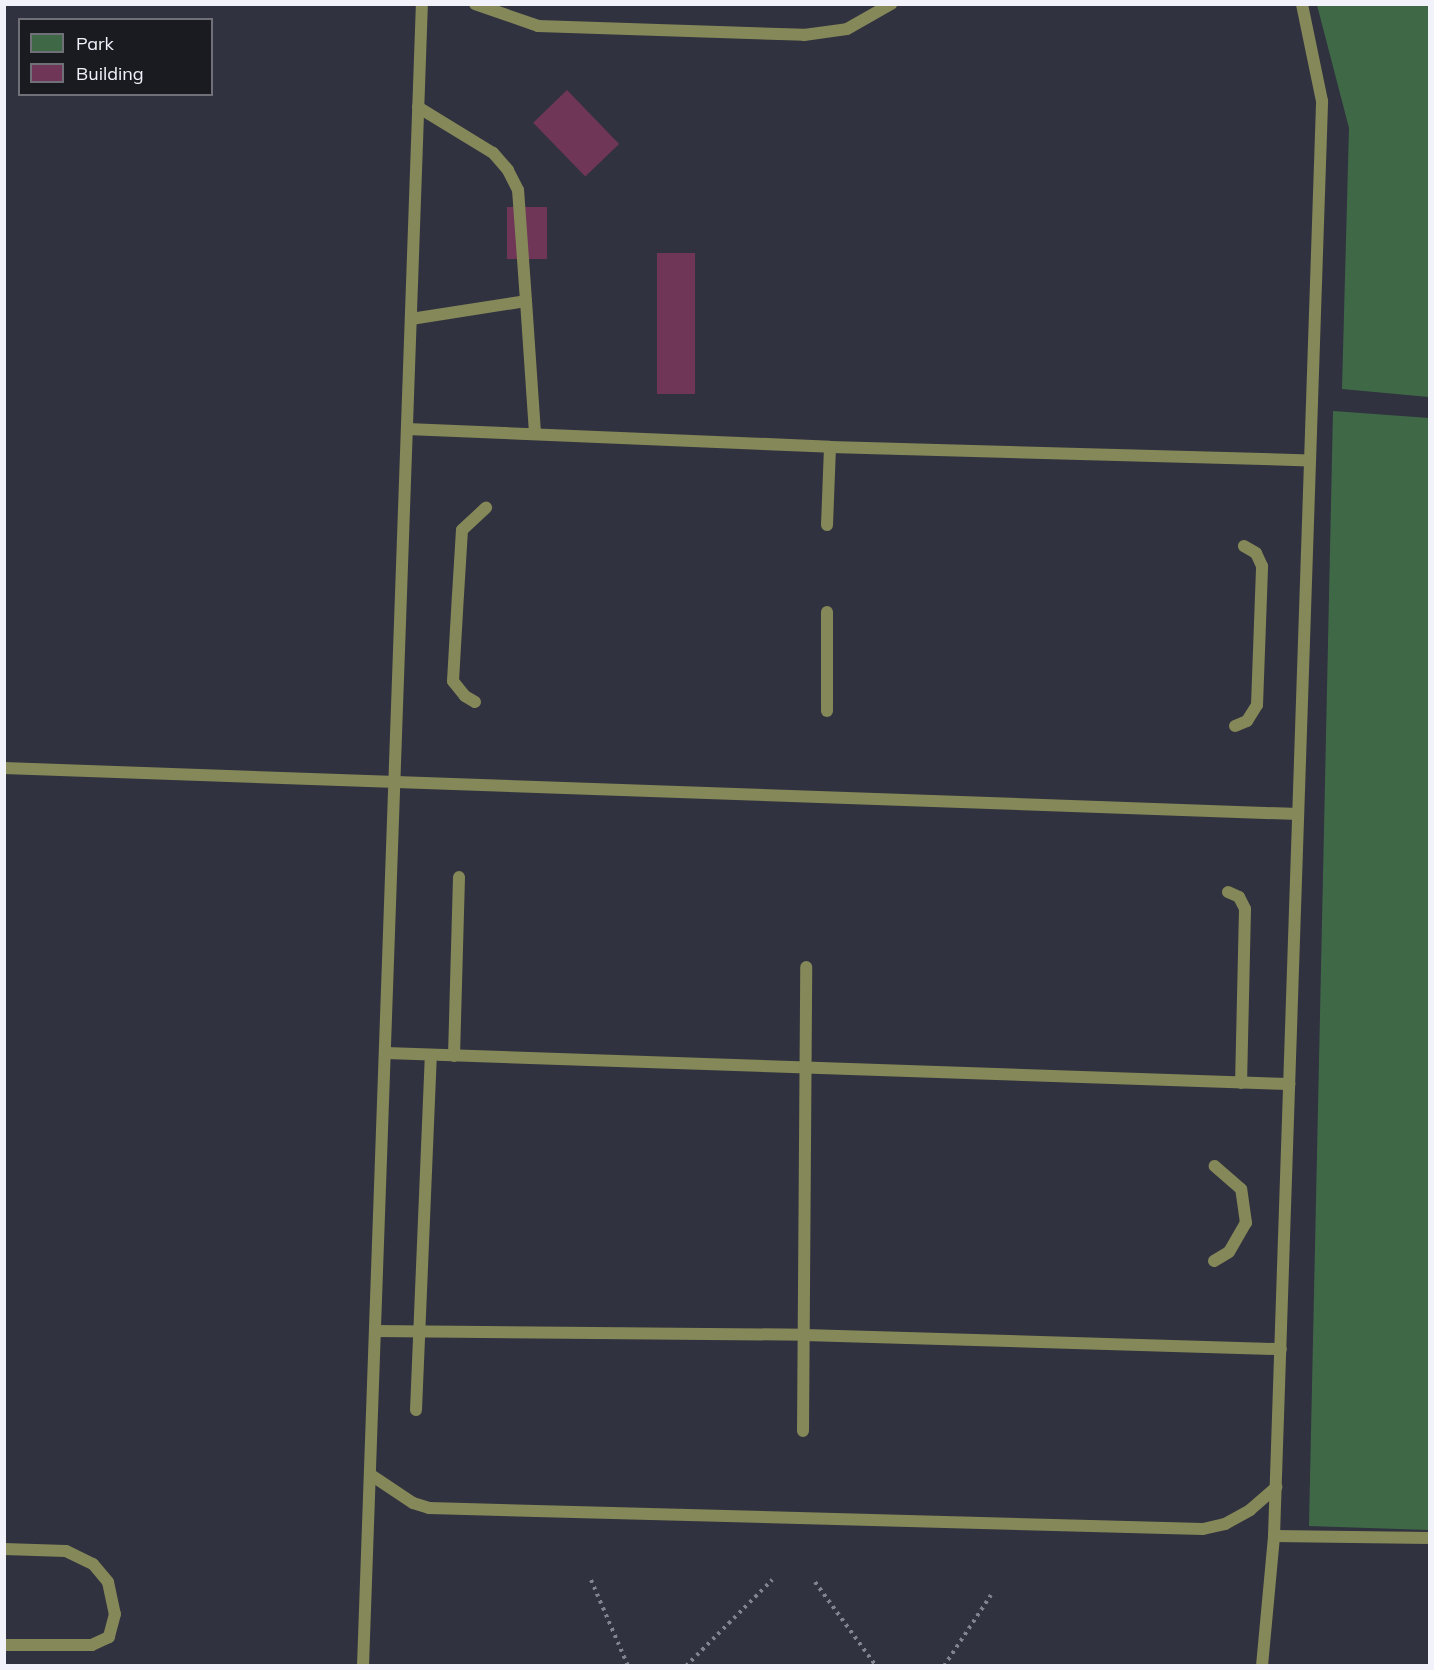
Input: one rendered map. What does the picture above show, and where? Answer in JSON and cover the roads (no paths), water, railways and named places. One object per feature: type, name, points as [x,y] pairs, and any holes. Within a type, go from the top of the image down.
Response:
[{"type":"lane","points":[[363,1665],[422,4]]},
{"type":"lane","points":[[475,4],[538,26],[804,35],[847,29],[891,4]]},
{"type":"lane","points":[[1262,1665],[1274,1536],[1276,1487],[1322,101],[1302,4]]},
{"type":"lane","points":[[418,107],[493,153],[508,171],[518,190],[534,434]]},
{"type":"lane","points":[[411,319],[526,301]]},
{"type":"lane","points":[[407,429],[830,447],[1310,460]]},
{"type":"lane","points":[[827,525],[830,447]]},
{"type":"lane","points":[[475,702],[465,696],[453,681],[462,530],[486,508]]},
{"type":"lane","points":[[1235,726],[1246,721],[1257,705],[1262,566],[1256,553],[1244,546]]},
{"type":"lane","points":[[827,612],[827,711]]},
{"type":"lane","points":[[4,768],[1299,813]]},
{"type":"lane","points":[[454,1056],[459,877]]},
{"type":"lane","points":[[1228,892],[1239,897],[1245,909],[1241,1083]]},
{"type":"lane","points":[[803,1431],[806,966]]},
{"type":"lane","points":[[386,1053],[1289,1084]]},
{"type":"lane","points":[[416,1410],[431,1055]]},
{"type":"lane","points":[[1214,1261],[1229,1252],[1246,1223],[1241,1189],[1215,1166]]},
{"type":"lane","points":[[376,1331],[804,1335],[1281,1349]]},
{"type":"lane","points":[[371,1474],[413,1503],[429,1508],[1203,1529],[1225,1524],[1250,1510],[1276,1487]]},
{"type":"lane","points":[[1274,1536],[1430,1539]]},
{"type":"lane","points":[[4,1549],[66,1551],[93,1564],[108,1582],[115,1614],[109,1637],[92,1645],[4,1645]]}]
